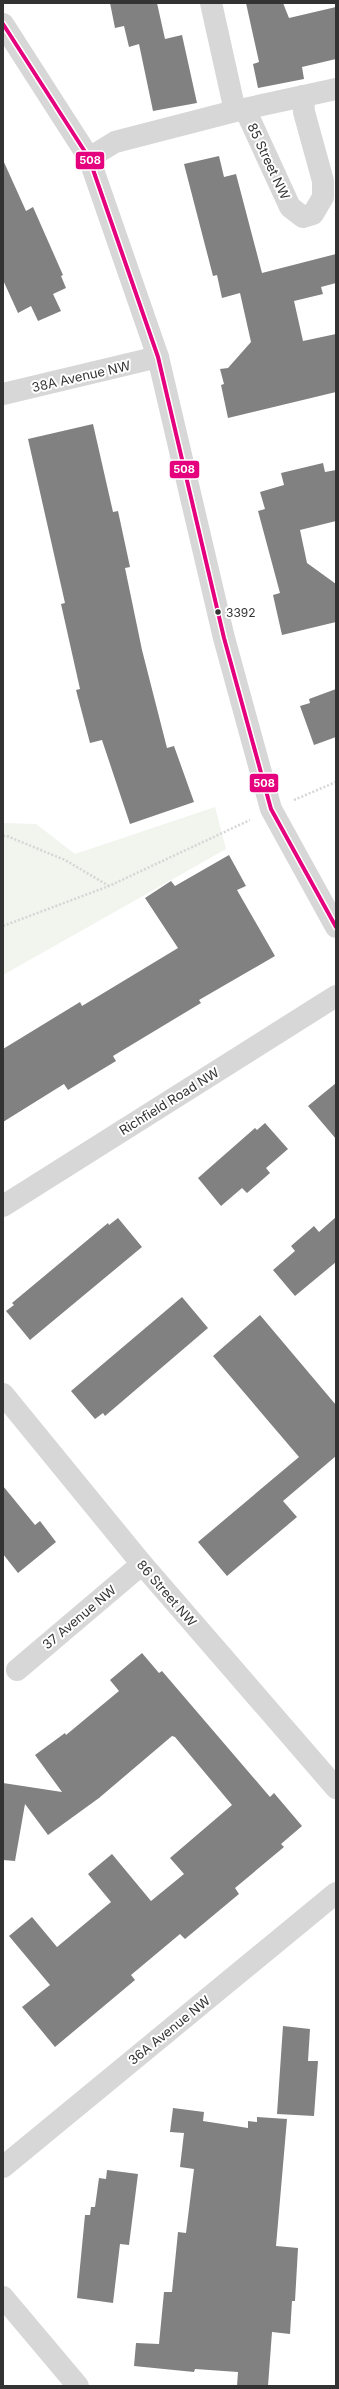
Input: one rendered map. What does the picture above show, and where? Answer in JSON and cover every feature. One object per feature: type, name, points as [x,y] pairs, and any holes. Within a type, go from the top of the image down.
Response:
[{"type":"street","name":"85 Street NW","points":[[199,3],[219,40]]},
{"type":"street","name":"85 Street NW","points":[[211,3],[219,40],[240,110],[290,207],[303,217],[313,214],[323,197],[323,181],[306,119],[303,96]]},
{"type":"street","points":[[3,24],[89,158],[158,357],[224,638],[271,809],[336,926]]},
{"type":"street","name":"85 Street NW","points":[[89,158],[115,142],[240,110],[336,89]]},
{"type":"street","name":"38A Avenue NW","points":[[3,394],[158,357]]},
{"type":"street","name":"Richfield Road NW","points":[[3,1206],[336,996]]},
{"type":"street","name":"86 Street NW","points":[[3,1394],[142,1564],[336,1788]]},
{"type":"street","name":"37 Avenue NW","points":[[17,1670],[142,1564]]},
{"type":"street","name":"36A Avenue NW","points":[[3,2167],[336,1893]]},
{"type":"street","points":[[3,2297],[78,2386]]},
{"type":"path","points":[[3,926],[109,886],[271,809],[336,782]]},
{"type":"path","points":[[3,836],[7,836],[65,860],[109,886]]},
{"type":"shaded area","points":[[215,807],[226,849],[3,975],[3,823],[36,824],[75,854]]},
{"type":"building","points":[[110,3],[157,3],[165,39],[182,35],[197,103],[153,111],[139,44],[129,47],[124,26],[115,28]]},
{"type":"building","points":[[246,3],[283,3],[289,18],[336,7],[336,59],[302,67],[304,79],[258,88],[253,64],[259,62]]},
{"type":"building","points":[[219,156],[224,177],[236,174],[262,273],[336,254],[336,283],[321,287],[323,294],[294,301],[303,341],[336,334],[336,392],[228,418],[221,385],[224,384],[220,369],[228,368],[251,342],[240,293],[222,298],[217,275],[213,276],[184,164]]},
{"type":"building","points":[[3,160],[26,211],[33,207],[63,275],[61,276],[66,288],[53,294],[61,311],[38,321],[31,306],[18,313],[3,280]]},
{"type":"building","points":[[93,424],[113,512],[118,511],[130,567],[125,568],[142,650],[167,748],[174,746],[194,802],[130,824],[102,740],[90,743],[76,690],[80,689],[61,604],[65,603],[28,439]]},
{"type":"building","points":[[323,463],[325,472],[336,470],[336,521],[300,530],[307,563],[336,584],[336,622],[282,635],[273,595],[280,593],[258,511],[265,509],[260,492],[284,485],[281,473]]},
{"type":"building","points":[[336,689],[336,737],[314,745],[300,706],[310,703],[309,699]]},
{"type":"building","points":[[229,855],[246,886],[237,890],[275,956],[199,1000],[201,1003],[113,1056],[116,1061],[68,1090],[64,1084],[3,1122],[3,1049],[80,1002],[82,1006],[178,948],[145,898],[171,881],[175,886]]},
{"type":"building","points":[[336,1083],[336,1139],[308,1106]]},
{"type":"building","points":[[265,1123],[288,1149],[266,1168],[270,1173],[247,1193],[242,1188],[221,1206],[198,1178],[255,1128],[257,1130]]},
{"type":"building","points":[[336,1217],[336,1262],[295,1296],[273,1270],[295,1251],[291,1246],[314,1226],[319,1232]]},
{"type":"building","points":[[118,1218],[142,1247],[30,1340],[6,1311],[14,1305],[12,1303],[108,1223],[109,1225]]},
{"type":"building","points":[[182,1297],[208,1328],[105,1416],[103,1413],[95,1419],[71,1391]]},
{"type":"building","points":[[260,1315],[336,1405],[336,1456],[283,1501],[297,1517],[227,1576],[198,1542],[299,1457],[213,1356]]},
{"type":"building","points":[[3,1486],[35,1525],[40,1521],[56,1542],[18,1573],[3,1554]]},
{"type":"building","points":[[142,1653],[159,1673],[162,1671],[270,1797],[274,1793],[302,1826],[281,1844],[284,1847],[235,1888],[239,1894],[185,1939],[180,1934],[131,1975],[135,1980],[55,2047],[22,2007],[50,1985],[9,1936],[32,1917],[57,1947],[111,1902],[88,1874],[112,1854],[151,1901],[184,1874],[170,1858],[232,1805],[175,1737],[172,1736],[99,1798],[48,1835],[25,1804],[15,1861],[3,1860],[3,1783],[62,1792],[35,1755],[65,1733],[66,1735],[119,1691],[110,1680]]},
{"type":"building","points":[[283,2026],[310,2029],[308,2061],[318,2061],[314,2116],[277,2114]]},
{"type":"building","points":[[173,2108],[204,2112],[203,2121],[248,2128],[248,2121],[257,2122],[257,2117],[287,2119],[276,2246],[298,2248],[295,2301],[292,2301],[290,2334],[272,2332],[268,2386],[237,2386],[238,2372],[195,2369],[194,2372],[134,2366],[136,2343],[159,2344],[164,2292],[172,2292],[178,2232],[186,2233],[194,2169],[180,2167],[184,2133],[170,2132]]},
{"type":"building","points":[[107,2170],[138,2174],[129,2245],[120,2244],[113,2303],[77,2298],[85,2215],[90,2215],[91,2207],[95,2207],[99,2178],[106,2179]]},
{"type":"transit line","name":"508","points":[[3,24],[89,158],[158,357],[224,638],[271,809],[336,927]]},
{"type":"place","name":"3392","points":[[218,612]]}]
